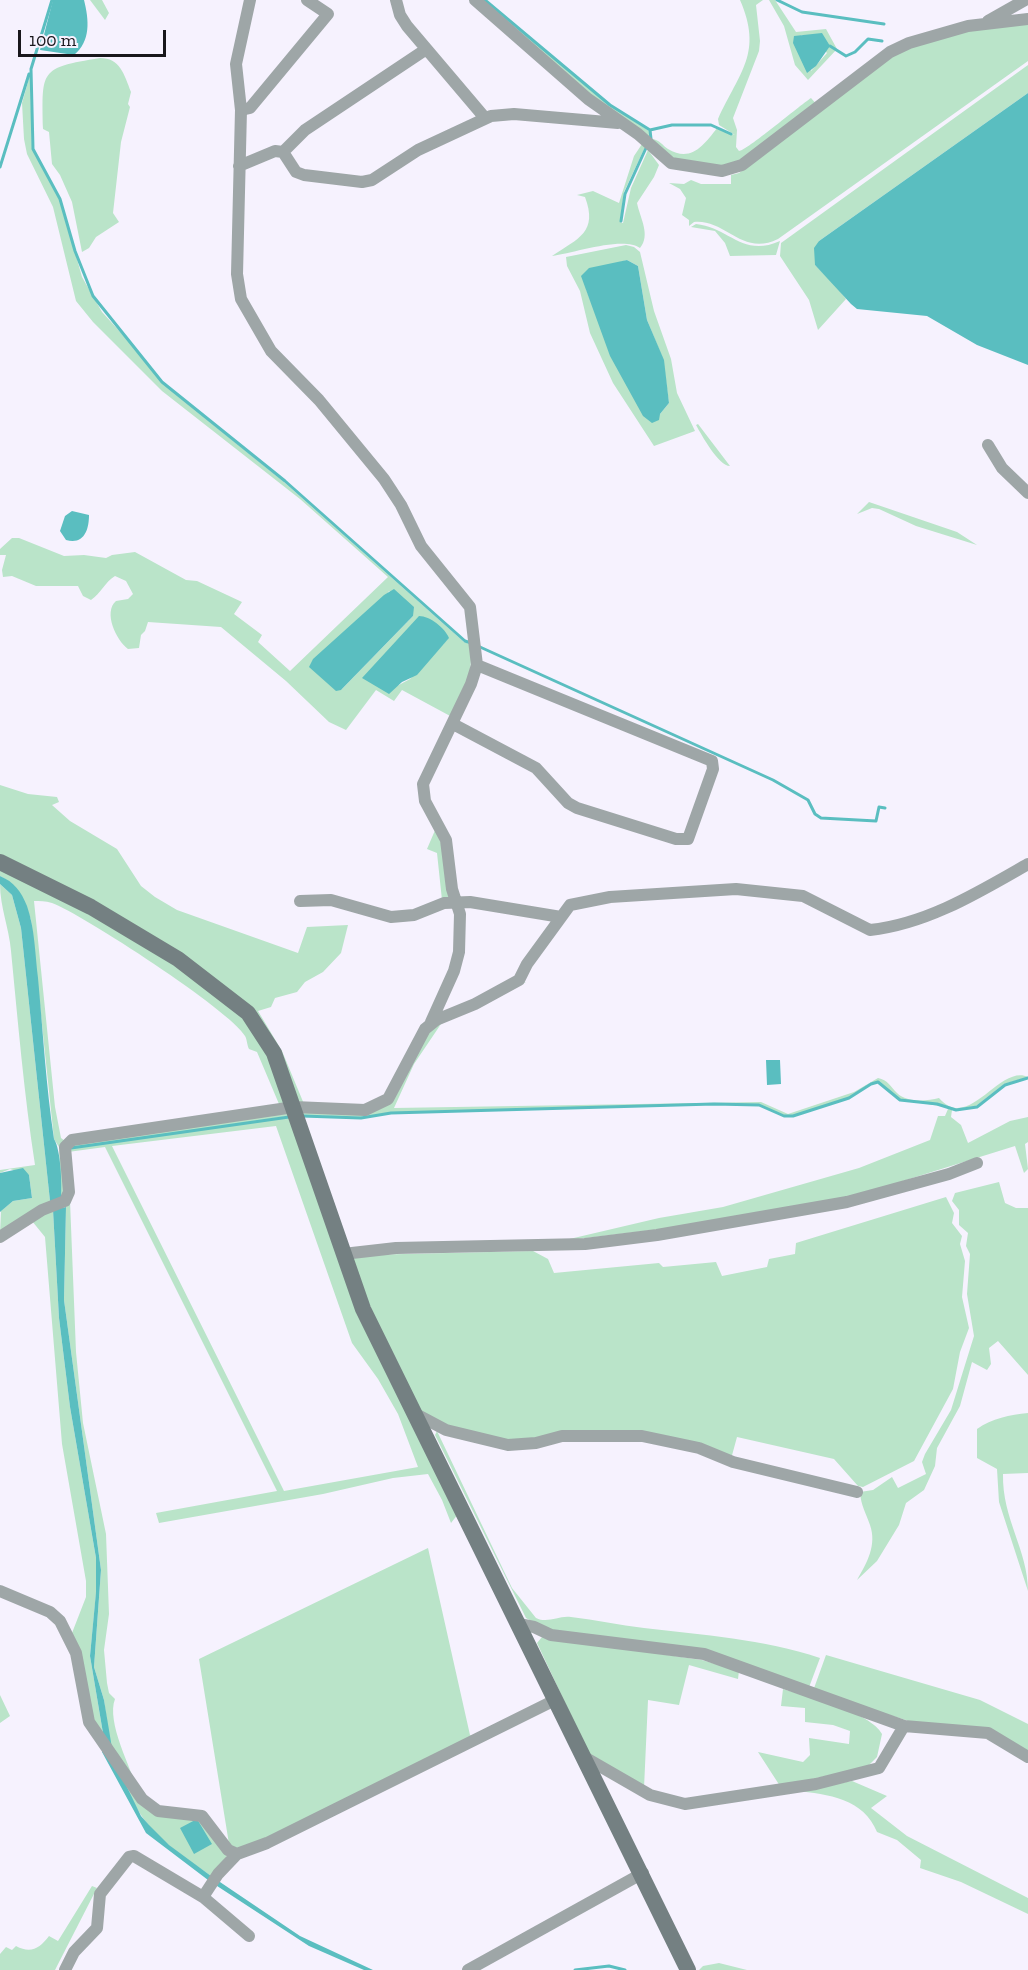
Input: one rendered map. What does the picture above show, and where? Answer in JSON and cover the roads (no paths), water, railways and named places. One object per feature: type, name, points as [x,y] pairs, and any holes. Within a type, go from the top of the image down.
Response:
[{"type":"street","points":[[0,1237],[51,1207],[65,1202],[69,1192],[65,1147],[72,1140],[294,1107],[365,1110],[379,1106],[388,1099],[429,1026],[454,971],[459,952],[460,914],[452,889],[446,840],[422,791],[423,784],[453,724],[477,665],[473,615],[465,598],[421,546],[401,505],[384,479],[320,400],[271,351],[241,298],[237,274],[241,110],[236,64],[250,0]]},
{"type":"street","points":[[241,110],[250,108],[328,14],[307,0]]},
{"type":"street","points":[[396,0],[400,15],[425,50],[485,118]]},
{"type":"street","points":[[475,0],[588,99],[671,163],[722,171],[731,170],[764,149],[890,52],[909,43],[995,19],[1025,0]]},
{"type":"street","points":[[984,23],[1028,19]]},
{"type":"street","points":[[239,166],[264,155],[283,152],[306,130],[425,50]]},
{"type":"street","points":[[283,152],[296,172],[362,182],[372,180],[441,138],[485,118],[514,114],[622,123]]},
{"type":"street","points":[[988,445],[1002,468],[1028,493]]},
{"type":"street","points":[[453,724],[536,768],[568,803],[577,808],[676,839],[688,839],[691,835],[698,806],[713,770],[712,761],[477,665]]},
{"type":"street","points":[[0,862],[91,907],[178,959],[248,1013],[274,1053],[363,1309],[555,1700],[643,1873],[688,1970]]},
{"type":"street","points":[[429,1026],[436,1020],[519,980],[527,964],[570,906],[610,897],[736,890],[803,896],[870,930],[923,917],[975,894],[1028,864]]},
{"type":"street","points":[[300,901],[331,900],[391,917],[414,915],[444,903],[470,902],[561,916]]},
{"type":"street","points":[[343,1254],[396,1248],[585,1244],[657,1234],[847,1202],[977,1163]]},
{"type":"street","points":[[414,1413],[446,1430],[508,1445],[536,1443],[562,1436],[642,1436],[699,1448],[733,1462],[857,1492]]},
{"type":"street","points":[[0,1591],[50,1612],[60,1621],[76,1653],[89,1722],[142,1799],[158,1811],[202,1816],[228,1850],[237,1854]]},
{"type":"street","points":[[519,1624],[534,1627],[552,1635],[704,1653],[904,1726],[988,1733],[1028,1758]]},
{"type":"street","points":[[205,1893],[218,1874],[237,1854],[267,1843],[555,1700]]},
{"type":"street","points":[[584,1757],[650,1795],[685,1804],[816,1784],[879,1768],[904,1726]]},
{"type":"street","points":[[65,1970],[74,1952],[97,1928],[100,1894],[129,1857],[134,1856],[205,1893],[249,1936]]},
{"type":"street","points":[[468,1970],[643,1873]]},
{"type":"water","points":[[53,0],[84,0],[87,15],[86,37],[74,55],[40,50]]},
{"type":"water","points":[[822,33],[830,46],[816,66],[807,73],[793,43],[794,36]]},
{"type":"water","points":[[1028,93],[1028,365],[977,345],[927,316],[857,309],[815,265],[814,248],[819,241]]},
{"type":"water","points":[[627,260],[638,266],[647,320],[664,360],[669,403],[660,414],[659,420],[652,423],[643,416],[610,356],[581,276],[589,268]]},
{"type":"water","points":[[72,511],[89,515],[84,535],[72,541],[66,540],[60,531],[65,516]]},
{"type":"water","points":[[394,589],[414,607],[413,616],[341,690],[336,691],[309,667],[313,659],[384,595]]},
{"type":"water","points":[[419,616],[437,623],[449,638],[417,675],[402,682],[389,694],[362,678]]},
{"type":"water","points":[[0,876],[13,884],[22,896],[30,915],[33,933],[49,1099],[54,1139],[60,1159],[61,1199],[50,1201],[21,928],[12,895],[0,884]]},
{"type":"water","points":[[766,1060],[780,1060],[781,1084],[767,1085]]},
{"type":"water","points":[[23,1168],[29,1175],[32,1198],[13,1201],[0,1212],[0,1173]]},
{"type":"water","points":[[66,1207],[64,1300],[101,1570],[94,1667],[104,1700],[114,1760],[141,1816],[169,1845],[211,1876],[208,1880],[146,1833],[102,1752],[104,1739],[90,1656],[96,1592],[96,1558],[70,1407],[59,1318],[53,1210]]},
{"type":"water","points":[[197,1819],[212,1844],[194,1854],[180,1828]]},
{"type":"water","points":[[217,1880],[300,1936],[373,1970],[364,1970],[309,1946],[214,1884]]},
{"type":"waterway","points":[[52,0],[31,69],[33,149],[60,199],[75,251],[93,296],[162,382],[285,481],[465,641],[471,643]]},
{"type":"waterway","points":[[485,0],[610,105],[650,130],[651,139]]},
{"type":"waterway","points":[[777,0],[802,12],[884,24]]},
{"type":"waterway","points":[[830,46],[846,56],[855,52],[868,39],[882,41]]},
{"type":"waterway","points":[[0,167],[29,74]]},
{"type":"waterway","points":[[650,130],[672,125],[711,125],[731,134]]},
{"type":"waterway","points":[[621,221],[625,194],[646,148]]},
{"type":"waterway","points":[[480,647],[773,780],[808,800],[815,814],[821,818],[876,821],[879,807],[885,808]]},
{"type":"waterway","points":[[302,1116],[361,1118],[391,1113],[714,1104],[759,1105],[784,1116],[793,1116],[849,1098],[878,1082],[900,1100],[937,1104],[956,1110],[977,1107],[1005,1085],[1028,1078]]},
{"type":"waterway","points":[[71,1148],[289,1117]]},
{"type":"waterway","points":[[575,1970],[609,1966],[625,1970]]}]
